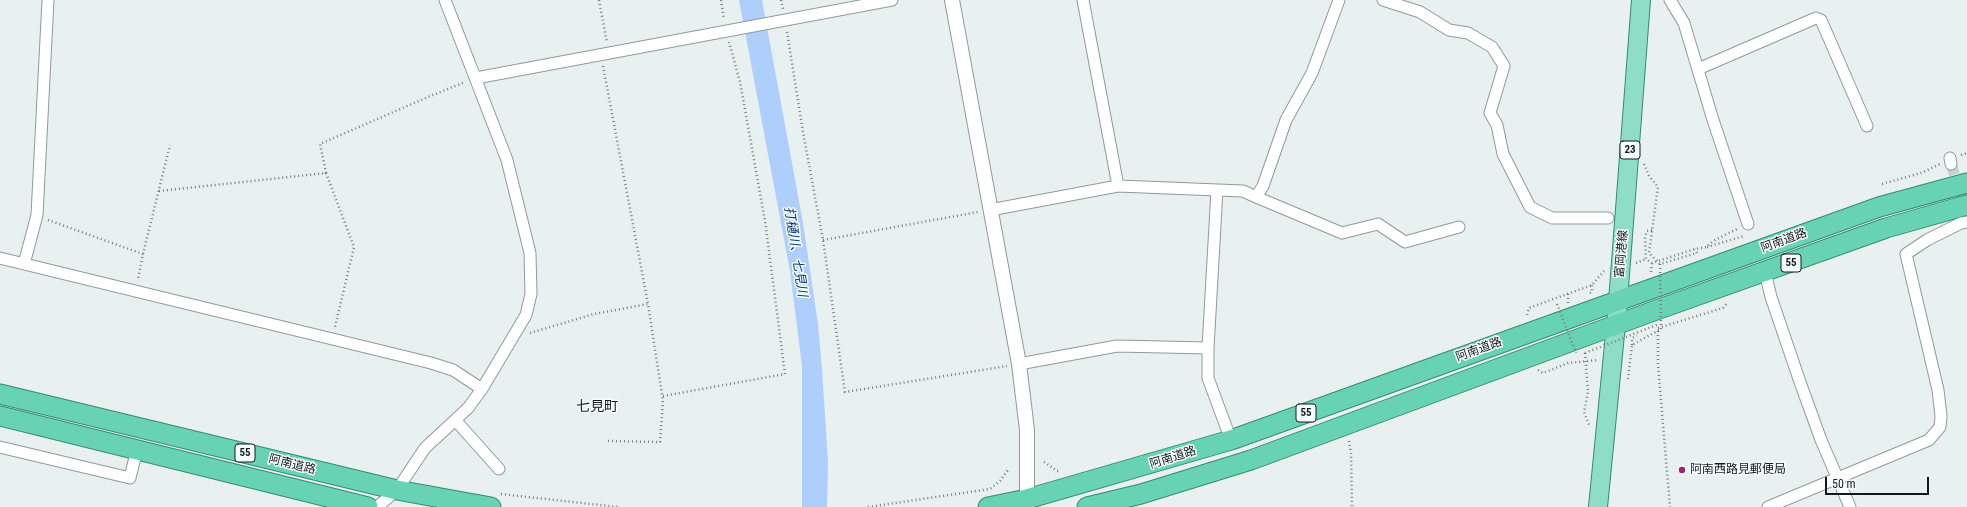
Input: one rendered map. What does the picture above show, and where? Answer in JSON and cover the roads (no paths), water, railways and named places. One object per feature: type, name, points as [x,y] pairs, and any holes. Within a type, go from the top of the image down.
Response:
[{"type":"highway","name":"阿南道路","points":[[988,507],[1027,503],[1231,440],[1879,207],[1967,183]]},
{"type":"highway","name":"阿南道路","points":[[1087,507],[1141,494],[1251,460],[1616,325],[1886,228],[1967,205]]},
{"type":"highway","name":"阿南道路","points":[[0,394],[397,490],[491,507]]},
{"type":"highway","name":"阿南道路","points":[[0,416],[368,507]]},
{"type":"main road","name":"富岡港線","points":[[1598,507],[1616,325],[1641,0]]},
{"type":"street","points":[[24,264],[36,215],[48,0]]},
{"type":"street","points":[[377,507],[397,490],[425,448],[468,408],[482,389],[526,315],[531,294],[530,253],[507,160],[445,0]]},
{"type":"street","points":[[476,78],[892,0]]},
{"type":"street","points":[[952,0],[1019,364],[1027,430],[1027,503]]},
{"type":"street","points":[[1083,0],[1118,186]]},
{"type":"street","points":[[1256,197],[1263,186],[1286,120],[1312,73],[1339,0]]},
{"type":"street","points":[[1382,0],[1420,12],[1449,30],[1468,34],[1492,47],[1504,66],[1490,113],[1497,125],[1503,154],[1530,207],[1552,218],[1608,218]]},
{"type":"street","points":[[1670,0],[1684,23],[1713,120],[1748,224]]},
{"type":"street","points":[[1698,69],[1816,18],[1821,20],[1867,126]]},
{"type":"street","points":[[990,210],[1118,186],[1244,191],[1342,233],[1378,224],[1405,242],[1459,227]]},
{"type":"street","points":[[1218,190],[1208,348],[1208,378],[1231,440]]},
{"type":"street","points":[[1768,507],[1838,479],[1928,440],[1940,427],[1941,416],[1938,390],[1906,254],[1927,240],[1961,223],[1967,222]]},
{"type":"street","points":[[0,258],[453,370],[482,389]]},
{"type":"street","points":[[1765,272],[1771,297],[1800,382],[1850,507]]},
{"type":"street","points":[[1019,364],[1117,346],[1208,348]]},
{"type":"street","points":[[456,420],[499,469]]},
{"type":"street","points":[[0,447],[130,478],[137,449]]},
{"type":"water","name":"打樋川、七見川","points":[[739,0],[762,0],[803,223],[818,324],[822,369],[828,462],[827,507],[802,507],[802,366],[790,271]]},
{"type":"tunnel","points":[[1951,164],[1967,211]]},
{"type":"place","name":"阿南西路見郵便局","points":[[1682,470]]},
{"type":"district","name":"七見町","points":[[597,407]]}]
